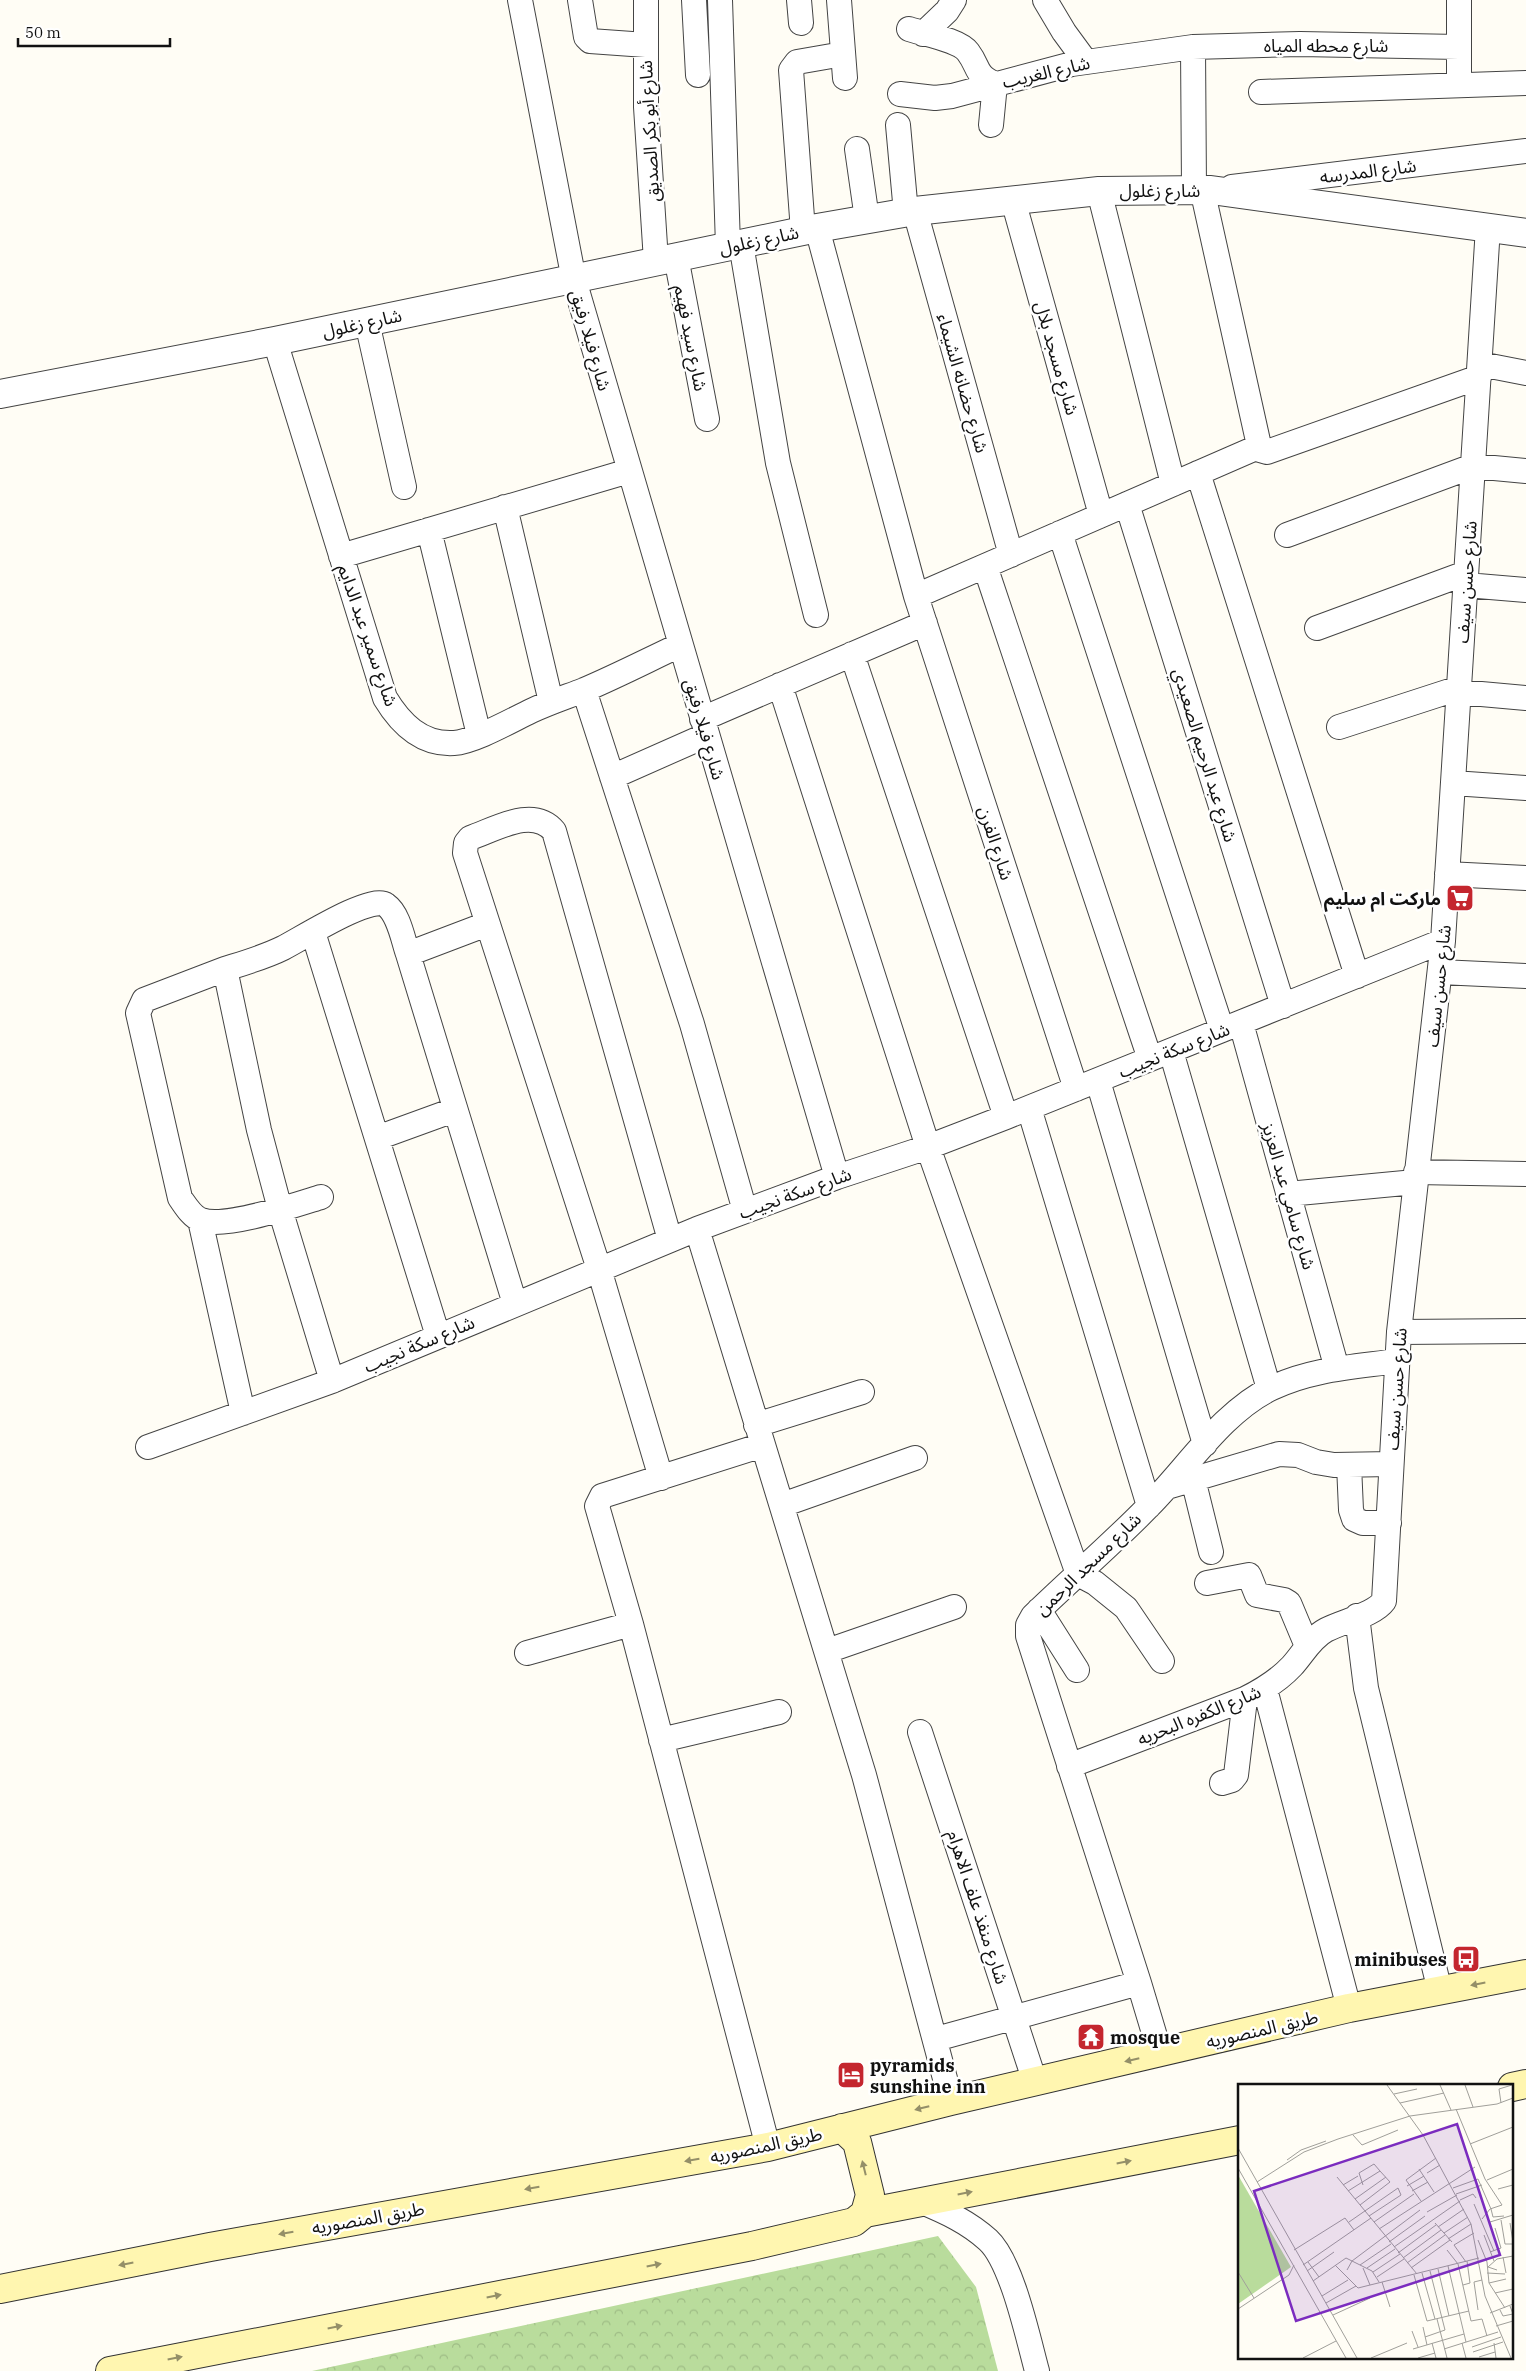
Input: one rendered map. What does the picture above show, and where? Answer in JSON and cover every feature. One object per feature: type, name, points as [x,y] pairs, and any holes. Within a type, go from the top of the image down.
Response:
[{"type":"main road","name":"طريق المنصوريه","points":[[0,2289],[210,2247],[768,2147],[952,2101],[1349,2008],[1526,1974]]},
{"type":"main road","points":[[842,2128],[857,2142],[870,2195],[865,2213]]},
{"type":"main road","points":[[110,2371],[752,2246],[854,2222],[865,2213],[1238,2140]]},
{"type":"street","name":"شارع فيلا رفيق","points":[[520,0],[574,280],[836,1177]]},
{"type":"street","points":[[580,0],[586,37],[590,41],[646,45]]},
{"type":"street","name":"شارع أبو بكر الصديق","points":[[646,0],[646,107],[666,259]]},
{"type":"street","points":[[694,0],[698,75]]},
{"type":"street","points":[[720,0],[735,245],[778,463],[816,615]]},
{"type":"street","points":[[839,0],[845,78]]},
{"type":"street","points":[[954,0],[946,12],[916,31],[960,45],[968,52],[977,71],[985,79],[995,84],[991,125]]},
{"type":"street","points":[[1045,0],[1064,32],[1086,62]]},
{"type":"street","points":[[1459,0],[1459,85]]},
{"type":"street","name":"شارع محطه المياه","points":[[1193,47],[1300,44],[1458,47]]},
{"type":"street","points":[[1193,47],[1202,189],[1258,447],[1263,452],[1479,371],[1526,372]]},
{"type":"street","name":"شارع الغريب","points":[[900,94],[935,98],[1086,62],[1193,47]]},
{"type":"street","name":"شارع الفرن","points":[[844,54],[797,62],[791,70],[810,229],[924,623],[1087,1085],[1206,1444]]},
{"type":"street","points":[[1261,92],[1526,83]]},
{"type":"street","name":"شارع حضانه الشيماء","points":[[898,125],[911,212],[1011,555]]},
{"type":"street","points":[[857,149],[867,219]]},
{"type":"street","name":"شارع المدرسه","points":[[1202,189],[1526,152]]},
{"type":"street","name":"شارع زغلول","points":[[0,394],[275,341],[574,280],[810,229],[911,212],[1013,200],[1099,191],[1202,189],[1526,233]]},
{"type":"street","points":[[1099,191],[1173,484]]},
{"type":"street","name":"شارع مسجد بلال","points":[[1013,200],[1101,515]]},
{"type":"street","name":"شارع حسن سيف","points":[[1386,1595],[1399,1332],[1440,972],[1448,874],[1488,227]]},
{"type":"street","name":"شارع سيد فهيم","points":[[666,259],[707,419]]},
{"type":"street","points":[[367,322],[404,487]]},
{"type":"street","name":"شارع سمير عبد الدايم","points":[[275,341],[385,698],[396,716],[411,730],[430,740],[455,743],[479,735],[551,702],[584,690],[680,645]]},
{"type":"street","points":[[916,596],[1258,447]]},
{"type":"street","points":[[1288,535],[1473,466],[1526,471]]},
{"type":"street","points":[[341,556],[629,471]]},
{"type":"street","points":[[1198,473],[1357,976]]},
{"type":"street","name":"شارع عبد الرحيم الصعيدي","points":[[1127,504],[1283,1006]]},
{"type":"street","points":[[505,507],[551,702]]},
{"type":"street","points":[[430,530],[479,735]]},
{"type":"street","name":"شارع سامي عبد العزيز","points":[[1060,533],[1288,1194],[1337,1370]]},
{"type":"street","points":[[985,566],[1160,1055],[1269,1389]]},
{"type":"street","points":[[1317,628],[1466,579],[1526,590]]},
{"type":"street","points":[[612,777],[780,685],[924,623]]},
{"type":"street","points":[[852,654],[1006,1117]]},
{"type":"street","points":[[780,685],[928,1147],[1078,1574],[1095,1583],[1126,1608],[1162,1661]]},
{"type":"street","points":[[584,690],[692,1024],[745,1211]]},
{"type":"street","points":[[1339,727],[1459,690],[1526,698]]},
{"type":"street","points":[[1453,782],[1526,788]]},
{"type":"street","points":[[661,1478],[599,1270],[465,852],[466,843],[470,838],[527,818],[547,823],[554,831],[670,1240]]},
{"type":"street","points":[[1448,874],[1526,878]]},
{"type":"street","points":[[321,1198],[220,1223],[200,1220],[187,1209],[180,1198],[138,1013],[144,1000],[282,949],[374,902],[378,902],[386,904],[392,911],[408,954],[454,1110],[515,1304]]},
{"type":"street","points":[[408,954],[487,924]]},
{"type":"street","points":[[313,932],[438,1336]]},
{"type":"street","name":"شارع سكة نجيب","points":[[148,1447],[332,1381],[697,1229],[836,1177],[928,1147],[1006,1117],[1443,941]]},
{"type":"street","points":[[225,969],[259,1130],[280,1209],[332,1381]]},
{"type":"street","points":[[1440,972],[1526,976]]},
{"type":"street","points":[[1029,1108],[1149,1506]]},
{"type":"street","points":[[377,1138],[454,1110]]},
{"type":"street","points":[[1288,1194],[1416,1177],[1526,1174]]},
{"type":"street","points":[[200,1220],[243,1413]]},
{"type":"street","points":[[697,1229],[864,1775],[952,2101]]},
{"type":"street","points":[[1399,1332],[1526,1331]]},
{"type":"street","name":"شارع مسجد الرحمن","points":[[1160,2053],[1140,1983],[1028,1636],[1030,1620],[1149,1506],[1206,1444],[1249,1402],[1269,1389],[1291,1379],[1397,1361]]},
{"type":"street","points":[[768,2147],[631,1624],[597,1506],[602,1496],[661,1478],[862,1392]]},
{"type":"street","points":[[1166,1488],[1279,1454],[1298,1455],[1325,1464],[1391,1464]]},
{"type":"street","points":[[782,1505],[915,1458]]},
{"type":"street","points":[[1349,1465],[1351,1510],[1354,1519],[1363,1523],[1389,1523]]},
{"type":"street","points":[[1193,1480],[1211,1552]]},
{"type":"street","points":[[1207,1583],[1249,1575],[1257,1595],[1284,1600],[1289,1604],[1307,1646]]},
{"type":"street","name":"شارع الكفره البحريه","points":[[1069,1766],[1255,1694],[1287,1671],[1307,1646],[1325,1630],[1380,1607],[1386,1595]]},
{"type":"street","points":[[826,1651],[954,1607]]},
{"type":"street","points":[[1039,1610],[1077,1670]]},
{"type":"street","points":[[1357,1616],[1366,1688],[1440,1991]]},
{"type":"street","points":[[527,1653],[631,1624]]},
{"type":"street","points":[[1222,1783],[1232,1780],[1236,1775],[1255,1694]]},
{"type":"street","points":[[1255,1694],[1349,2008]]},
{"type":"street","points":[[661,1740],[779,1712]]},
{"type":"street","name":"شارع منفذ علف الاهرام","points":[[920,1732],[1035,2082]]},
{"type":"street","points":[[936,2039],[1140,1983]]},
{"type":"street","points":[[922,2202],[962,2219],[989,2241],[1005,2269],[1015,2294],[1037,2371]]},
{"type":"green space","points":[[938,2236],[976,2287],[998,2371],[312,2371]]},
{"type":"place","name":"ماركت ام سليم","points":[[1460,898]]},
{"type":"place","name":"minibuses","points":[[1466,1959]]},
{"type":"place","name":"mosque","points":[[1091,2037]]},
{"type":"place","name":"pyramids sunshine inn","points":[[851,2075]]}]
